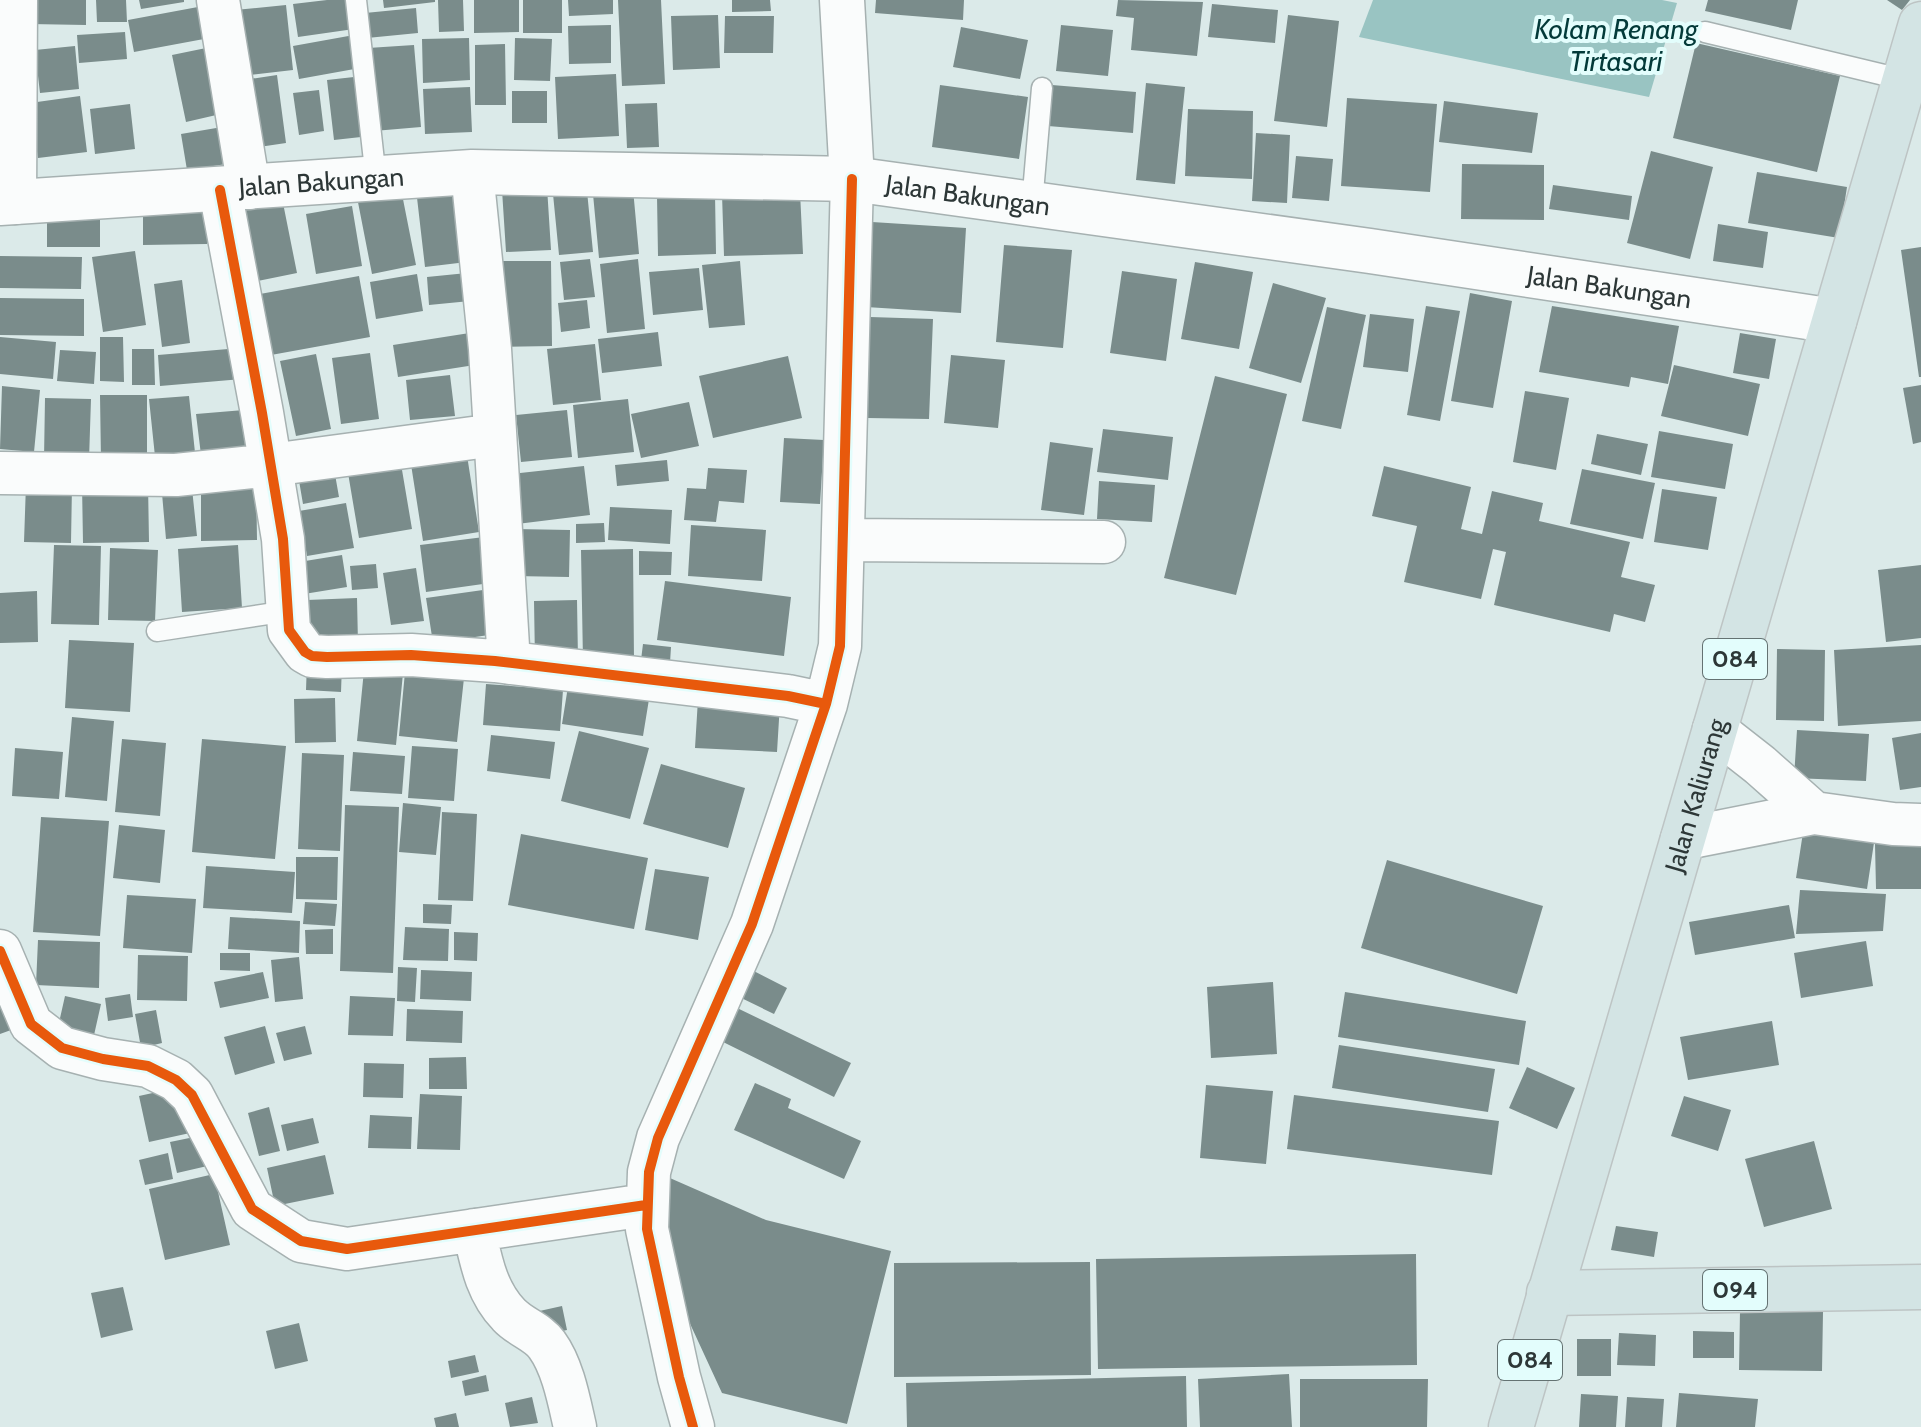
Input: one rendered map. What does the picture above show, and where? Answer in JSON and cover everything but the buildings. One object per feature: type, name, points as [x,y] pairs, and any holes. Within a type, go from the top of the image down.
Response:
[{"type":"main road","points":[[842,0],[852,179]]},
{"type":"main road","name":"Jalan Kaliurang","points":[[1511,1427],[1921,24]]},
{"type":"main road","name":"Jalan Bakungan","points":[[8,203],[472,172],[852,179],[1370,251],[1834,321]]},
{"type":"main road","name":"094","points":[[1549,1293],[1921,1287]]},
{"type":"street","points":[[8,203],[16,0]]},
{"type":"street","points":[[218,0],[234,189],[283,539],[289,630],[297,644],[312,656],[411,655],[509,663],[788,696],[826,704]]},
{"type":"street","points":[[472,172],[490,349],[509,663]]},
{"type":"street","points":[[693,1427],[650,1247],[646,1205],[649,1172],[658,1138],[752,924],[826,704],[840,646],[852,179]]},
{"type":"street","points":[[0,473],[176,475],[495,435]]},
{"type":"street","points":[[843,540],[1104,542]]},
{"type":"street","points":[[1714,729],[1814,813]]},
{"type":"street","points":[[1682,839],[1814,813],[1921,825]]},
{"type":"street","points":[[0,951],[31,1024],[62,1048],[148,1066],[176,1080],[192,1095],[252,1209],[301,1241],[347,1249],[646,1205]]},
{"type":"street","points":[[474,1230],[483,1273],[498,1300],[510,1316],[546,1343],[553,1354],[575,1427]]},
{"type":"lane","points":[[356,0],[376,179]]},
{"type":"lane","points":[[1705,32],[1905,80]]},
{"type":"lane","points":[[1032,204],[1042,88]]},
{"type":"lane","points":[[157,631],[288,611]]},
{"type":"water","name":"Kolam Renang Tirtasari","points":[[1373,0],[1662,0],[1677,3],[1649,97],[1359,37]]},
{"type":"cycle path","points":[[693,1427],[647,1229],[649,1172],[658,1138],[752,924],[826,704],[840,646],[852,179]]},
{"type":"cycle path","points":[[220,190],[283,539],[289,630],[305,652],[327,657],[411,655],[495,661],[788,696],[826,704]]},
{"type":"cycle path","points":[[0,951],[31,1024],[62,1048],[148,1066],[176,1080],[192,1095],[252,1209],[301,1241],[347,1249],[646,1205]]}]
